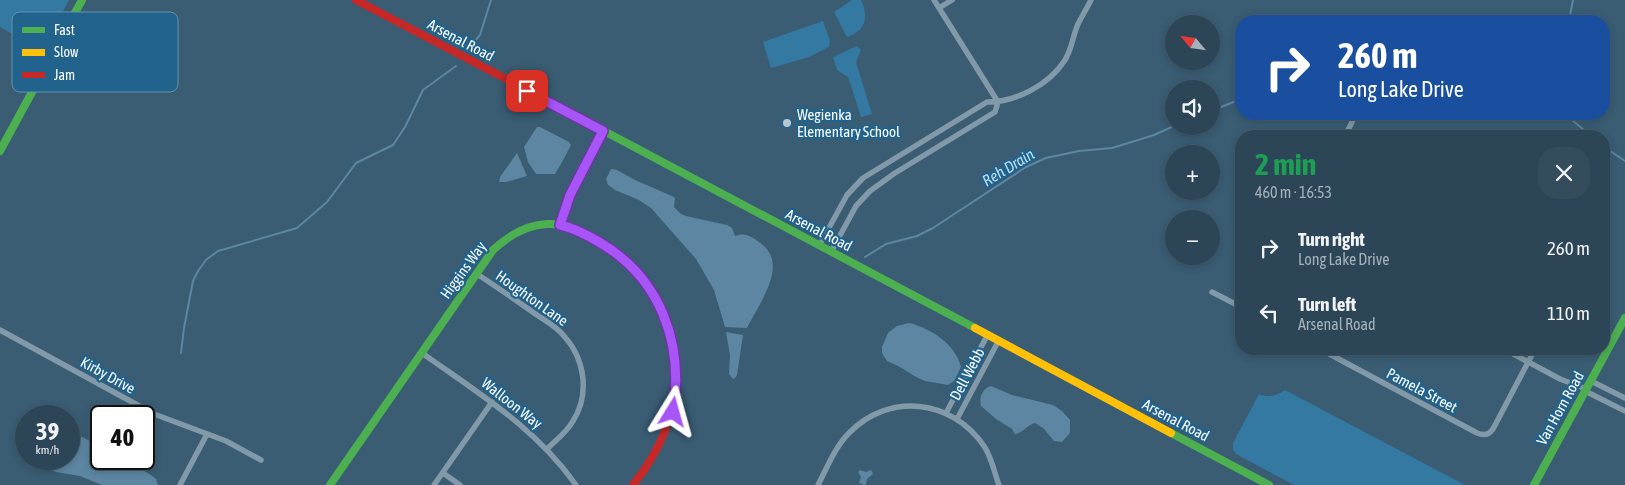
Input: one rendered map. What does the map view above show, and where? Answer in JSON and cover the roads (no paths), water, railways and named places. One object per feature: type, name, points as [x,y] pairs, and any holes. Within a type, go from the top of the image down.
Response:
[{"type":"street","points":[[76,12],[82,0]]},
{"type":"street","name":"Arsenal Road","points":[[356,0],[988,334],[1269,485]]},
{"type":"street","points":[[831,252],[859,202],[873,188],[995,112],[998,102],[934,0]]},
{"type":"street","points":[[939,8],[952,0]]},
{"type":"street","points":[[819,246],[847,195],[863,178],[987,102],[998,102],[1025,93],[1043,83],[1056,72],[1066,59],[1078,24],[1091,0]]},
{"type":"street","points":[[0,152],[32,92]]},
{"type":"street","points":[[1348,130],[1354,120]]},
{"type":"street","points":[[941,130],[948,141]]},
{"type":"street","points":[[560,225],[570,195],[603,131]]},
{"type":"street","points":[[888,162],[895,173]]},
{"type":"street","name":"Higgins Way","points":[[330,485],[493,250],[511,235],[532,226],[560,225],[575,229],[596,240],[623,259],[636,272],[651,292],[661,308],[670,330],[676,365],[673,411],[668,429],[658,451],[646,471],[633,485]]},
{"type":"street","name":"Houghton Lane","points":[[477,274],[563,334],[580,361],[583,387],[578,410],[568,429],[547,449]]},
{"type":"street","points":[[1212,292],[1235,304]]},
{"type":"street","name":"Van Horn Road","points":[[1610,346],[1625,318]]},
{"type":"street","name":"Kirby Drive","points":[[0,330],[154,414],[226,441],[261,460]]},
{"type":"street","name":"Dell Webb","points":[[946,413],[988,334]]},
{"type":"street","name":"Dell Webb","points":[[957,419],[999,340]]},
{"type":"street","name":"Walloon Way","points":[[422,353],[521,424],[547,449],[576,485]]},
{"type":"street","name":"Pamela Street","points":[[1331,355],[1484,435],[1493,429],[1528,362]]},
{"type":"street","points":[[1515,355],[1625,411]]},
{"type":"street","points":[[1528,362],[1532,355]]},
{"type":"street","name":"Van Horn Road","points":[[1534,485],[1605,355]]},
{"type":"street","points":[[1591,381],[1625,398]]},
{"type":"street","points":[[434,485],[492,402]]},
{"type":"street","points":[[818,485],[844,438],[855,427],[868,417],[887,409],[908,406],[927,407],[946,413],[972,431],[986,450],[999,485]]},
{"type":"street","points":[[180,485],[207,434]]},
{"type":"street","points":[[442,473],[460,485]]},
{"type":"waterway","points":[[469,48],[480,35],[491,0]]},
{"type":"waterway","points":[[1570,15],[1573,0]]},
{"type":"waterway","points":[[181,353],[193,281],[206,260],[218,251],[297,228],[327,202],[356,163],[393,145],[405,127],[423,90],[456,66]]},
{"type":"waterway","name":"Reh Drain","points":[[1220,107],[1235,101]]},
{"type":"waterway","points":[[1572,120],[1584,130]]},
{"type":"waterway","name":"Reh Drain","points":[[865,257],[886,244],[917,236],[933,228],[1026,167],[1046,158],[1079,151],[1112,148],[1165,130]]},
{"type":"waterway","points":[[1610,151],[1625,161]]},
{"type":"place","name":"Wegienka Elementary School","points":[[787,123]]}]
